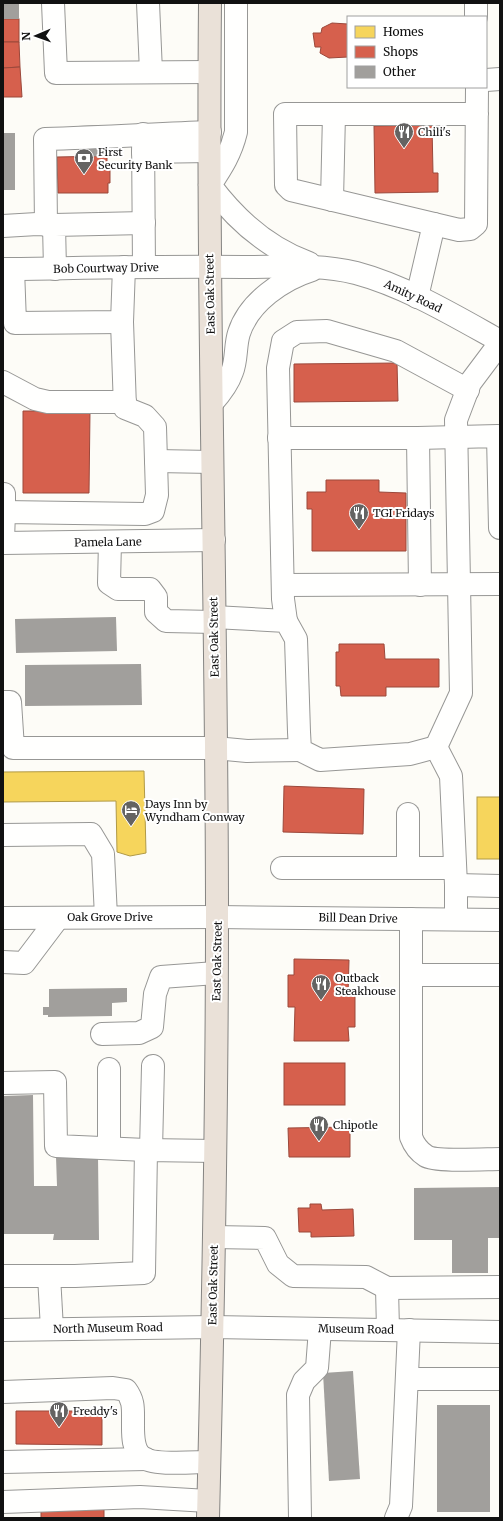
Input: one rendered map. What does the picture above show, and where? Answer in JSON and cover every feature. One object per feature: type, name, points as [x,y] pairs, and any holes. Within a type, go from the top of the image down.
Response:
[{"type":"highway","name":"East Oak Street","points":[[208,1510],[214,1237],[217,917],[210,266],[210,3]]},
{"type":"street","points":[[53,3],[56,73],[209,72]]},
{"type":"street","points":[[148,3],[151,72]]},
{"type":"street","points":[[210,185],[226,160],[232,147],[236,132],[236,3]]},
{"type":"street","points":[[476,3],[476,16]]},
{"type":"street","points":[[487,80],[500,79]]},
{"type":"street","points":[[477,88],[477,114],[476,224],[470,229],[459,230],[332,200],[291,190],[286,185],[285,114],[477,114]]},
{"type":"street","points":[[332,200],[334,114]]},
{"type":"street","points":[[55,269],[50,225],[45,139],[106,138],[143,143],[210,142]]},
{"type":"street","points":[[3,540],[4,503],[61,514],[145,514],[153,510],[158,495],[155,427],[145,416],[125,408],[122,322],[144,223],[143,143]]},
{"type":"street","name":"Amity Road","points":[[210,185],[230,210],[261,238],[284,253],[319,267]]},
{"type":"street","points":[[3,226],[144,223]]},
{"type":"street","points":[[417,298],[434,224]]},
{"type":"street","name":"Amity Road","points":[[210,266],[319,267],[355,273],[391,284],[457,317],[500,342]]},
{"type":"street","name":"Bob Courtway Drive","points":[[8,269],[210,266]]},
{"type":"street","points":[[212,403],[224,388],[233,372],[239,333],[248,315],[272,291],[294,277],[319,267]]},
{"type":"street","points":[[8,269],[9,330],[122,322]]},
{"type":"street","points":[[300,750],[298,732],[296,638],[286,621],[282,585],[278,368],[283,341],[297,332],[327,331],[396,351],[468,390]]},
{"type":"street","points":[[436,747],[461,693],[456,420],[470,383],[500,342]]},
{"type":"street","points":[[3,382],[35,399],[48,402],[125,402]]},
{"type":"street","points":[[279,438],[418,438],[498,436],[500,528]]},
{"type":"street","points":[[418,438],[420,585]]},
{"type":"street","points":[[156,462],[212,462]]},
{"type":"street","points":[[60,542],[61,514]]},
{"type":"street","name":"Pamela Lane","points":[[3,543],[214,540]]},
{"type":"street","points":[[110,542],[109,583],[118,589],[150,589],[156,597],[156,612],[166,621],[214,619],[286,621]]},
{"type":"street","points":[[282,585],[500,584]]},
{"type":"street","points":[[3,702],[10,702],[13,748],[215,748],[247,751],[300,750],[320,760],[410,754],[436,747]]},
{"type":"street","points":[[436,747],[451,776],[456,876],[456,919]]},
{"type":"street","points":[[408,814],[408,868]]},
{"type":"street","points":[[3,835],[91,834],[103,854],[106,917]]},
{"type":"street","points":[[282,868],[408,868],[456,876],[500,886]]},
{"type":"street","name":"Oak Grove Drive","points":[[3,918],[217,917]]},
{"type":"street","name":"Bill Dean Drive","points":[[217,917],[500,920]]},
{"type":"street","points":[[3,962],[24,963],[58,918]]},
{"type":"street","points":[[411,919],[411,1137],[416,1148],[427,1157],[449,1160],[500,1159]]},
{"type":"street","points":[[102,1034],[139,1033],[152,1027],[155,994],[161,977],[216,973]]},
{"type":"street","points":[[411,975],[500,975]]},
{"type":"street","points":[[3,1276],[144,1273],[148,1150],[153,1066]]},
{"type":"street","points":[[109,1069],[109,1148]]},
{"type":"street","points":[[3,1083],[55,1082],[56,1146],[215,1152]]},
{"type":"street","points":[[214,1237],[265,1238],[278,1264],[293,1276],[366,1277],[387,1288],[500,1287]]},
{"type":"street","points":[[49,1276],[52,1329]]},
{"type":"street","points":[[387,1288],[399,1330],[407,1379],[402,1506],[396,1518]]},
{"type":"street","name":"Museum Road","points":[[212,1327],[500,1332]]},
{"type":"street","name":"North Museum Road","points":[[3,1330],[212,1327]]},
{"type":"street","points":[[300,1518],[298,1395],[304,1381],[316,1368],[320,1328]]},
{"type":"street","points":[[407,1379],[500,1379]]},
{"type":"street","points":[[3,1392],[113,1388],[126,1390],[132,1398],[136,1449],[142,1457],[156,1462],[209,1462]]},
{"type":"street","points":[[3,1462],[146,1459]]},
{"type":"street","points":[[3,1502],[140,1497],[208,1510]]},
{"type":"building: Homes","name":"Days Inn by Wyndham Conway","points":[[144,771],[146,853],[130,856],[117,852],[116,801],[3,802],[3,772]]},
{"type":"building: Homes","points":[[477,797],[500,797],[500,859],[477,859]]},
{"type":"building: Shops","points":[[3,19],[19,19],[19,42],[3,42]]},
{"type":"building: Shops","points":[[332,23],[347,24],[347,57],[329,58],[320,53],[321,47],[315,47],[313,33],[321,33],[322,28]]},
{"type":"building: Shops","points":[[3,42],[19,42],[20,67],[3,68]]},
{"type":"building: Shops","points":[[20,67],[22,97],[3,97],[3,68]]},
{"type":"building: Shops","name":"Chili's","points":[[432,125],[433,173],[438,173],[438,192],[375,193],[374,126]]},
{"type":"building: Shops","name":"First Security Bank","points":[[107,156],[107,167],[110,167],[110,183],[108,183],[108,193],[58,193],[57,157]]},
{"type":"building: Shops","points":[[397,363],[398,401],[294,402],[294,364]]},
{"type":"building: Shops","points":[[23,411],[90,411],[89,493],[23,493]]},
{"type":"building: Shops","name":"TGI Fridays","points":[[326,480],[379,480],[379,492],[406,493],[406,551],[312,551],[312,509],[307,509],[307,492],[326,492]]},
{"type":"building: Shops","points":[[339,644],[384,644],[385,659],[439,659],[439,687],[386,687],[386,696],[341,696],[340,686],[336,686],[336,652],[339,652]]},
{"type":"building: Shops","points":[[284,786],[364,789],[363,834],[283,832]]},
{"type":"building: Shops","name":"Outback Steakhouse","points":[[294,959],[349,960],[348,996],[355,996],[355,1027],[348,1027],[349,1041],[294,1041],[295,1007],[288,1007],[288,975],[294,975]]},
{"type":"building: Shops","points":[[284,1063],[345,1063],[345,1105],[284,1105]]},
{"type":"building: Shops","name":"Chipotle","points":[[350,1127],[350,1157],[289,1157],[288,1128]]},
{"type":"building: Shops","points":[[310,1204],[321,1204],[322,1210],[353,1209],[354,1236],[311,1237],[311,1232],[299,1232],[298,1208],[310,1208]]},
{"type":"building: Shops","name":"Freddy's","points":[[16,1411],[102,1411],[102,1445],[16,1444]]},
{"type":"building: Shops","points":[[41,1508],[104,1508],[104,1518],[41,1518]]},
{"type":"building: Other","points":[[3,3],[19,3],[19,19],[3,19]]},
{"type":"building: Other","points":[[101,125],[102,156],[79,157],[78,126]]},
{"type":"building: Other","points":[[3,133],[15,133],[15,190],[3,190]]},
{"type":"building: Other","points":[[116,617],[117,651],[16,653],[15,619]]},
{"type":"building: Other","points":[[141,664],[142,705],[25,706],[25,665]]},
{"type":"building: Other","points":[[127,988],[127,1002],[112,1003],[112,1016],[48,1017],[48,1015],[43,1015],[43,1007],[49,1007],[49,989]]},
{"type":"building: Other","points":[[33,1095],[34,1186],[57,1186],[56,1157],[98,1156],[99,1240],[53,1240],[54,1234],[3,1234],[3,1096]]},
{"type":"building: Other","points":[[500,1187],[500,1238],[488,1238],[488,1273],[452,1273],[452,1240],[414,1240],[414,1188]]},
{"type":"building: Other","points":[[353,1371],[360,1479],[329,1481],[323,1373]]},
{"type":"building: Other","points":[[437,1405],[490,1405],[490,1512],[437,1512]]},
{"type":"place","name":"Chili's","points":[[404,149]]},
{"type":"place","name":"First Security Bank","points":[[84,175]]},
{"type":"place","name":"TGI Fridays","points":[[359,530]]},
{"type":"place","name":"Days Inn by Wyndham Conway","points":[[131,827]]},
{"type":"place","name":"Outback Steakhouse","points":[[321,1001]]},
{"type":"place","name":"Chipotle","points":[[319,1142]]},
{"type":"place","name":"Freddy's","points":[[59,1428]]}]
